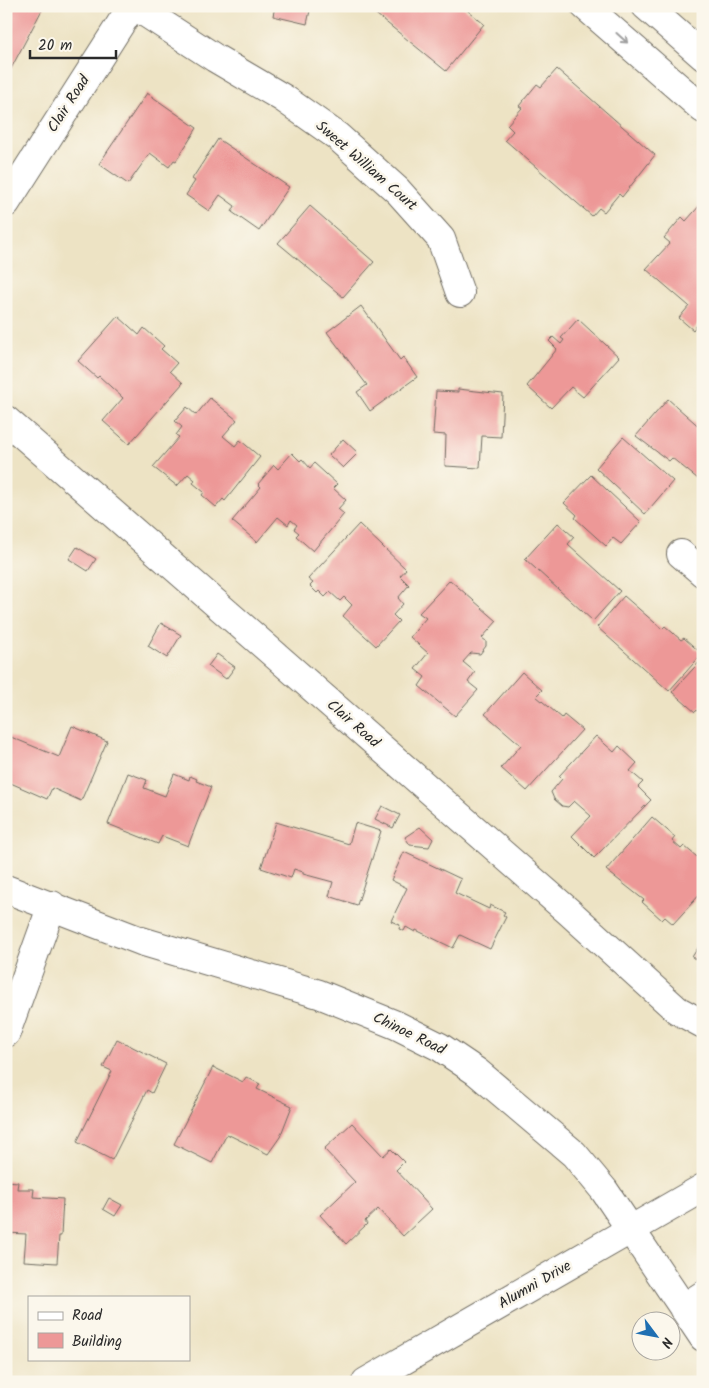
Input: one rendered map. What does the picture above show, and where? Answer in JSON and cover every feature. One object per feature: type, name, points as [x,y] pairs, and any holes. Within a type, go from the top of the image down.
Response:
[{"type":"street","name":"Clair Road","points":[[6,203],[134,6]]},
{"type":"street","name":"Sweet William Court","points":[[134,6],[215,58],[283,98],[338,136],[398,191],[441,239],[460,293]]},
{"type":"street","points":[[585,6],[703,109]]},
{"type":"street","points":[[646,6],[703,56]]},
{"type":"street","name":"Clair Road","points":[[6,420],[568,911],[677,1010],[703,1024]]},
{"type":"street","points":[[681,554],[703,573]]},
{"type":"street","name":"Chinoe Road","points":[[6,889],[52,905],[141,941],[319,994],[396,1025],[440,1047],[485,1078],[574,1154],[604,1190],[630,1230],[693,1301],[703,1337]]},
{"type":"street","points":[[6,1033],[52,905]]},
{"type":"street","name":"Alumni Drive","points":[[366,1382],[703,1188]]},
{"type":"building","points":[[6,6],[44,6],[6,78]]},
{"type":"building","points":[[275,6],[311,6],[307,24],[273,16]]},
{"type":"building","points":[[366,6],[414,6],[420,11],[424,6],[462,6],[484,24],[446,71]]},
{"type":"building","points":[[557,69],[655,155],[622,197],[619,194],[604,212],[599,208],[592,216],[505,140],[513,131],[507,125],[522,108],[519,106],[537,84],[541,87]]},
{"type":"building","points":[[147,93],[197,128],[176,161],[174,160],[169,167],[150,153],[128,184],[99,164]]},
{"type":"building","points":[[218,139],[289,187],[259,231],[232,212],[235,206],[220,195],[209,211],[186,195],[195,181],[192,179]]},
{"type":"building","points":[[701,204],[703,321],[701,320],[693,330],[679,318],[689,306],[646,269],[670,243],[664,238],[682,217],[686,221]]},
{"type":"building","points":[[310,206],[374,262],[343,297],[278,243]]},
{"type":"building","points":[[361,306],[400,360],[403,357],[417,377],[370,411],[357,392],[367,385],[327,332]]},
{"type":"building","points":[[118,316],[139,335],[144,328],[164,346],[161,349],[177,363],[170,371],[183,383],[129,444],[103,421],[123,398],[99,376],[97,378],[78,361]]},
{"type":"building","points":[[578,319],[619,357],[583,397],[571,387],[551,408],[527,386],[557,349],[549,341],[553,337],[561,344],[564,340],[561,338]]},
{"type":"building","points":[[458,389],[503,394],[501,437],[482,436],[480,468],[445,466],[446,435],[433,434],[436,391],[458,392]]},
{"type":"building","points":[[210,398],[237,420],[223,436],[235,446],[240,440],[260,457],[225,501],[223,499],[216,507],[202,495],[204,492],[193,483],[195,480],[188,474],[177,486],[153,467],[179,437],[176,435],[182,427],[175,421],[187,407],[196,415]]},
{"type":"building","points":[[668,399],[703,430],[703,483],[672,458],[669,461],[636,436]]},
{"type":"building","points":[[623,437],[673,481],[645,514],[596,468]]},
{"type":"building","points":[[343,439],[358,453],[343,468],[329,455]]},
{"type":"building","points":[[292,453],[300,461],[302,459],[310,468],[314,463],[337,484],[333,488],[346,500],[338,509],[344,514],[313,551],[296,536],[299,533],[294,529],[297,525],[291,520],[288,525],[278,517],[257,542],[232,521],[261,487],[258,484],[274,465],[278,469]]},
{"type":"building","points":[[591,475],[641,522],[621,544],[613,538],[606,546],[575,518],[577,515],[564,503]]},
{"type":"building","points":[[558,523],[574,537],[568,544],[620,591],[593,621],[525,559]]},
{"type":"building","points":[[359,524],[406,569],[400,576],[409,585],[398,598],[403,604],[393,615],[399,621],[376,646],[343,616],[352,605],[344,597],[340,601],[330,592],[325,597],[319,591],[317,593],[310,586],[313,583],[308,579]]},
{"type":"building","points":[[77,547],[96,559],[88,571],[69,559]]},
{"type":"building","points":[[450,580],[497,621],[482,638],[486,641],[486,646],[480,654],[471,653],[463,662],[475,672],[468,682],[478,690],[455,716],[419,686],[425,677],[415,669],[428,653],[410,637],[426,618],[419,613]]},
{"type":"building","points":[[624,596],[662,629],[665,626],[681,640],[684,638],[702,654],[669,691],[597,627]]},
{"type":"building","points":[[161,623],[181,635],[167,658],[148,646]]},
{"type":"building","points":[[217,654],[235,667],[226,679],[208,666]]},
{"type":"building","points":[[703,658],[703,705],[695,712],[672,692]]},
{"type":"building","points":[[522,672],[542,690],[536,696],[562,718],[564,715],[582,730],[527,791],[501,768],[521,745],[485,714]]},
{"type":"building","points":[[72,726],[107,741],[81,801],[52,788],[47,799],[6,781],[6,735],[59,757]]},
{"type":"building","points":[[596,736],[614,752],[619,746],[637,763],[630,771],[643,782],[638,787],[651,800],[594,858],[572,836],[591,816],[574,801],[568,807],[562,806],[554,799],[551,792],[562,779],[559,776]]},
{"type":"building","points":[[128,773],[147,780],[144,788],[165,796],[174,774],[189,780],[190,776],[197,779],[196,781],[211,787],[188,846],[162,836],[158,844],[108,824]]},
{"type":"building","points":[[382,806],[400,815],[393,828],[375,819]]},
{"type":"building","points":[[652,817],[675,837],[672,841],[681,849],[684,846],[703,862],[703,891],[673,924],[665,917],[662,920],[642,902],[644,900],[606,870]]},
{"type":"building","points":[[276,822],[349,844],[355,823],[381,831],[357,905],[329,896],[333,882],[303,874],[303,872],[294,869],[291,878],[261,868]]},
{"type":"building","points":[[420,827],[433,839],[429,847],[410,845],[405,837]]},
{"type":"building","points":[[404,852],[461,879],[455,893],[489,909],[490,905],[505,912],[503,915],[506,917],[490,949],[460,935],[453,948],[416,930],[415,932],[406,927],[404,931],[399,929],[400,925],[391,921],[407,888],[391,880]]},
{"type":"building","points":[[703,940],[703,964],[692,957]]},
{"type":"building","points":[[117,1039],[166,1064],[152,1093],[147,1090],[112,1160],[77,1142],[112,1071],[103,1067]]},
{"type":"building","points":[[213,1067],[243,1082],[246,1077],[260,1084],[257,1089],[292,1106],[280,1137],[268,1154],[227,1134],[212,1163],[174,1144]]},
{"type":"building","points":[[352,1123],[383,1156],[391,1149],[404,1162],[396,1170],[432,1209],[403,1236],[378,1209],[365,1221],[367,1224],[346,1244],[320,1215],[355,1182],[324,1149]]},
{"type":"building","points":[[6,1181],[18,1182],[17,1189],[34,1189],[33,1197],[63,1199],[57,1263],[24,1261],[26,1234],[6,1233]]},
{"type":"building","points":[[109,1198],[122,1205],[115,1216],[103,1209]]}]
